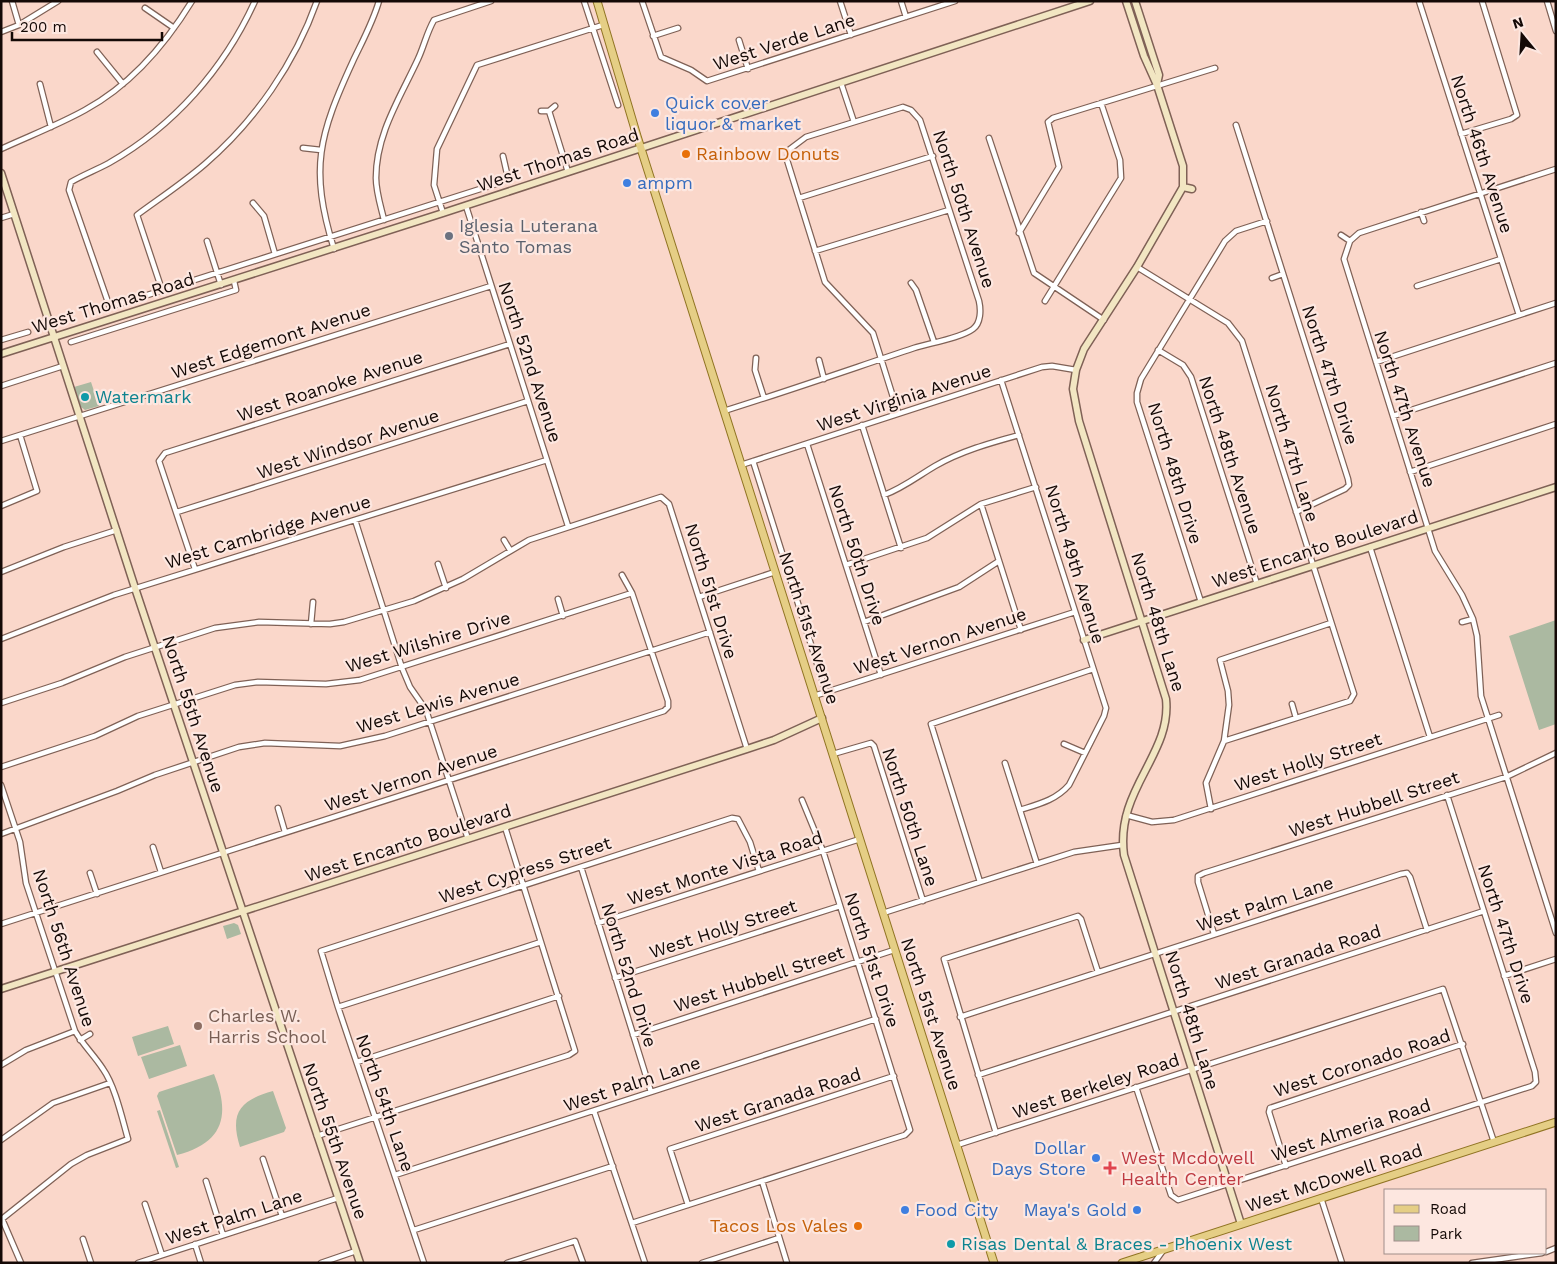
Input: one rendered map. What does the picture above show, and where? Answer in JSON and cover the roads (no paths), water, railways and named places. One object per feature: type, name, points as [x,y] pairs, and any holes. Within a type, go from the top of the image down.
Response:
[{"type":"main road","name":"North 51st Avenue","points":[[597,1],[641,148],[994,1263]]},
{"type":"main road","name":"West McDowell Road","points":[[1127,1262],[1556,1122]]},
{"type":"street","points":[[12,1],[19,25]]},
{"type":"street","points":[[1,32],[19,25],[58,1]]},
{"type":"street","points":[[1,149],[86,110],[123,84],[159,50],[192,1]]},
{"type":"street","name":"West Thomas Road","points":[[255,1],[225,58],[198,91],[168,120],[108,164],[70,182],[69,190],[108,305],[113,306],[499,184],[508,178],[503,156]]},
{"type":"street","points":[[162,290],[137,215],[161,199],[206,163],[267,98],[281,77],[302,38],[317,1]]},
{"type":"street","points":[[334,249],[323,210],[320,186],[321,150],[331,109],[379,1]]},
{"type":"street","points":[[384,220],[376,180],[378,152],[386,126],[419,58],[434,20],[491,1]]},
{"type":"street","points":[[584,1],[618,105]]},
{"type":"street","points":[[642,1],[653,36],[678,28]]},
{"type":"street","points":[[840,1],[851,35]]},
{"type":"street","points":[[901,1],[906,17]]},
{"type":"street","name":"West Verde Lane","points":[[653,36],[662,57],[691,70],[707,81],[955,1]]},
{"type":"street","name":"West Thomas Road","points":[[1,354],[334,249],[1076,4],[1090,1]]},
{"type":"street","points":[[1126,1],[1144,56],[1157,85],[1183,166],[1183,187],[1192,189]]},
{"type":"street","points":[[1135,1],[1158,75],[1157,85]]},
{"type":"street","name":"North 46th Avenue","points":[[1419,1],[1520,315]]},
{"type":"street","points":[[1461,134],[1512,118],[1517,114],[1482,1]]},
{"type":"street","points":[[1546,1],[1556,31]]},
{"type":"street","points":[[145,8],[174,28]]},
{"type":"street","points":[[444,213],[434,185],[437,149],[477,66],[604,25]]},
{"type":"street","points":[[739,40],[748,69]]},
{"type":"street","points":[[96,52],[123,84]]},
{"type":"street","points":[[1019,233],[1059,167],[1048,122],[1053,118],[1215,68]]},
{"type":"street","points":[[841,83],[854,122],[806,138],[790,149],[787,160],[825,282],[873,333],[898,413]]},
{"type":"street","points":[[40,84],[51,127]]},
{"type":"street","points":[[1045,301],[1121,178],[1120,160],[1101,103]]},
{"type":"street","points":[[541,111],[549,111],[554,106]]},
{"type":"street","name":"North 50th Avenue","points":[[854,122],[903,107],[911,110],[920,120],[981,309],[978,322],[970,331],[934,342]]},
{"type":"street","points":[[549,111],[568,172]]},
{"type":"street","name":"North 47th Drive","points":[[1236,125],[1349,485],[1296,512]]},
{"type":"street","points":[[988,138],[1034,273],[1053,288],[1104,320]]},
{"type":"street","points":[[303,148],[321,150]]},
{"type":"street","points":[[799,198],[933,156]]},
{"type":"street","points":[[1341,235],[1350,241],[1359,233],[1556,169]]},
{"type":"street","name":"North 55th Avenue","points":[[1,173],[135,588],[360,1263]]},
{"type":"street","name":"North 48th Lane","points":[[1183,187],[1137,267],[1084,349],[1076,370],[1073,389],[1079,420],[1163,684],[1167,708],[1166,720],[1160,738],[1134,791],[1125,815],[1122,845],[1127,866],[1241,1224]]},
{"type":"street","points":[[253,202],[264,216],[276,254]]},
{"type":"street","name":"North 52nd Avenue","points":[[466,206],[568,526]]},
{"type":"street","points":[[815,251],[949,210]]},
{"type":"street","points":[[1421,212],[1424,221]]},
{"type":"street","points":[[1,218],[14,214]]},
{"type":"street","name":"North 48th Drive","points":[[1201,602],[1137,402],[1139,384],[1229,236],[1236,231],[1267,221]]},
{"type":"street","points":[[207,241],[221,285]]},
{"type":"street","name":"North 47th Avenue","points":[[1350,241],[1344,255],[1345,265],[1438,558],[1462,595],[1473,618],[1477,636],[1480,689],[1506,777],[1553,914],[1556,933]]},
{"type":"street","points":[[1418,286],[1501,258]]},
{"type":"street","name":"North 47th Lane","points":[[1137,267],[1228,323],[1242,341],[1353,697],[1350,701],[1296,718]]},
{"type":"street","points":[[1272,278],[1283,274]]},
{"type":"street","name":"West Thomas Road","points":[[71,342],[236,290],[234,281]]},
{"type":"street","points":[[724,411],[934,342],[916,290],[911,283]]},
{"type":"street","name":"West Edgemont Avenue","points":[[1,441],[491,286]]},
{"type":"street","points":[[1376,362],[1556,303]]},
{"type":"street","points":[[94,324],[98,334]]},
{"type":"street","name":"West Thomas Road","points":[[1,340],[28,332]]},
{"type":"street","name":"West Roanoke Avenue","points":[[177,512],[159,461],[160,457],[174,450],[510,344]]},
{"type":"street","name":"North 48th Avenue","points":[[1158,350],[1183,364],[1191,376],[1257,584]]},
{"type":"street","points":[[756,358],[755,370],[764,398]]},
{"type":"street","points":[[819,360],[824,379]]},
{"type":"street","points":[[1393,416],[1556,363]]},
{"type":"street","points":[[1,386],[63,366]]},
{"type":"street","name":"West Virginia Avenue","points":[[741,465],[1042,367],[1052,366],[1076,370]]},
{"type":"street","name":"North 49th Avenue","points":[[1001,380],[1106,708],[1104,716],[1068,789],[1048,801],[1020,810]]},
{"type":"street","name":"West Windsor Avenue","points":[[177,512],[528,401]]},
{"type":"street","points":[[1410,472],[1556,424]]},
{"type":"street","points":[[862,425],[901,548]]},
{"type":"street","points":[[1,506],[38,491],[20,435]]},
{"type":"street","points":[[884,495],[897,490],[935,466],[969,449],[1019,435]]},
{"type":"street","name":"North 50th Drive","points":[[807,444],[881,675]]},
{"type":"street","name":"West Cambridge Avenue","points":[[1,639],[135,588],[547,460]]},
{"type":"street","name":"North 51st Avenue","points":[[753,462],[826,692]]},
{"type":"street","points":[[846,565],[927,538],[981,504],[1036,487]]},
{"type":"street","name":"West Encanto Boulevard","points":[[1084,640],[1556,487]]},
{"type":"street","name":"North 51st Drive","points":[[568,526],[656,498],[666,499],[747,749]]},
{"type":"street","points":[[981,504],[1021,630]]},
{"type":"street","points":[[177,512],[195,569]]},
{"type":"street","points":[[355,520],[402,668],[410,687],[426,710],[468,839]]},
{"type":"street","points":[[1,703],[62,683],[155,646],[231,624],[344,622],[384,610],[446,588],[529,540],[568,526]]},
{"type":"street","points":[[1,572],[64,547],[117,530]]},
{"type":"street","points":[[504,540],[510,550]]},
{"type":"street","points":[[1370,547],[1430,737]]},
{"type":"street","points":[[864,622],[959,587],[999,561]]},
{"type":"street","points":[[438,564],[446,588]]},
{"type":"street","points":[[699,597],[775,572]]},
{"type":"street","points":[[622,575],[632,593],[652,651]]},
{"type":"street","name":"West Wilshire Drive","points":[[1,768],[89,738],[138,716],[235,685],[258,682],[326,684],[360,680],[632,593]]},
{"type":"street","points":[[558,599],[564,616]]},
{"type":"street","points":[[312,624],[313,602]]},
{"type":"street","name":"West Vernon Avenue","points":[[814,696],[1075,612]]},
{"type":"street","points":[[1462,622],[1473,618]]},
{"type":"street","points":[[1211,809],[1206,783],[1224,741],[1229,705],[1228,691],[1220,660],[1331,623]]},
{"type":"street","name":"West Lewis Avenue","points":[[1,834],[194,762],[251,744],[340,746],[385,736],[710,632]]},
{"type":"street","name":"West Vernon Avenue","points":[[1,924],[664,711],[668,707],[652,651]]},
{"type":"street","points":[[980,882],[931,724],[1094,669]]},
{"type":"street","points":[[1224,741],[1296,718],[1292,704]]},
{"type":"street","name":"West Holly Street","points":[[1125,815],[1159,823],[1211,809],[1499,715]]},
{"type":"street","name":"West Encanto Boulevard","points":[[1,989],[747,749],[774,740],[822,718]]},
{"type":"street","name":"North 50th Lane","points":[[833,754],[871,743],[874,746],[923,901]]},
{"type":"street","points":[[1064,744],[1085,753]]},
{"type":"street","name":"West Hubbell Street","points":[[1214,934],[1198,882],[1198,876],[1506,777],[1556,753]]},
{"type":"street","points":[[1005,763],[1037,864]]},
{"type":"street","name":"North 56th Avenue","points":[[1,785],[16,827],[26,883],[75,1031],[103,1068],[110,1083],[128,1139],[87,1155],[71,1164],[2,1219],[21,1263]]},
{"type":"street","name":"North 47th Drive","points":[[1447,795],[1535,1072],[1536,1082]]},
{"type":"street","name":"North 51st Drive","points":[[762,1181],[886,1142],[905,1135],[910,1130],[823,851],[802,800]]},
{"type":"street","points":[[278,808],[285,832]]},
{"type":"street","name":"West Cypress Street","points":[[322,951],[732,818],[738,819],[750,842],[759,871]]},
{"type":"street","points":[[317,1136],[570,1055],[575,1051],[505,827]]},
{"type":"street","name":"West Monte Vista Road","points":[[598,923],[860,839]]},
{"type":"street","points":[[883,914],[1074,852],[1122,845]]},
{"type":"street","points":[[153,847],[161,872]]},
{"type":"street","name":"North 52nd Drive","points":[[581,867],[652,1092]]},
{"type":"street","points":[[90,873],[97,894]]},
{"type":"street","name":"West Palm Lane","points":[[960,1017],[1406,873],[1410,877],[1427,930]]},
{"type":"street","name":"West Holly Street","points":[[615,978],[840,906]]},
{"type":"street","name":"West Granada Road","points":[[978,1075],[1484,911]]},
{"type":"street","points":[[996,1133],[944,959],[1078,916],[1081,919],[1098,972]]},
{"type":"street","points":[[338,1007],[541,942]]},
{"type":"street","name":"West Hubbell Street","points":[[633,1035],[894,950]]},
{"type":"street","name":"North 54th Lane","points":[[322,951],[338,1007],[396,1174],[424,1263]]},
{"type":"street","points":[[1504,976],[1556,960]]},
{"type":"street","name":"West Berkeley Road","points":[[957,1145],[1444,989],[1463,1044]]},
{"type":"street","points":[[357,1062],[559,996]]},
{"type":"street","name":"West Palm Lane","points":[[396,1174],[876,1019]]},
{"type":"street","points":[[1,1065],[26,1050],[75,1031]]},
{"type":"street","points":[[80,1040],[90,1034]]},
{"type":"street","points":[[1463,1044],[1494,1142]]},
{"type":"street","name":"West Coronado Road","points":[[1286,1166],[1269,1112],[1270,1108],[1463,1044]]},
{"type":"street","name":"West Granada Road","points":[[688,1205],[670,1149],[894,1076]]},
{"type":"street","name":"West Almeria Road","points":[[1136,1087],[1173,1199],[1178,1200],[1532,1086],[1536,1082]]},
{"type":"street","points":[[1,1140],[53,1103],[110,1083]]},
{"type":"street","points":[[594,1111],[646,1263]]},
{"type":"street","points":[[263,1160],[282,1216]]},
{"type":"street","points":[[414,1230],[613,1166]]},
{"type":"street","points":[[206,1181],[224,1235]]},
{"type":"street","points":[[632,1223],[762,1181],[787,1263]]},
{"type":"street","name":"West Palm Lane","points":[[138,1263],[338,1198]]},
{"type":"street","points":[[1321,1198],[1342,1263]]},
{"type":"street","points":[[144,1204],[162,1255]]},
{"type":"street","points":[[83,1238],[91,1263]]},
{"type":"street","points":[[702,1263],[779,1238]]},
{"type":"street","points":[[508,1263],[575,1241],[583,1263]]},
{"type":"street","points":[[195,1244],[201,1263]]},
{"type":"street","points":[[1154,1263],[1166,1248]]},
{"type":"street","points":[[321,1263],[356,1251]]},
{"type":"street","points":[[1472,1263],[1531,1254]]},
{"type":"place","name":"Quick cover liquor & market","points":[[655,113]]},
{"type":"place","name":"Rainbow Donuts","points":[[686,154]]},
{"type":"place","name":"ampm","points":[[627,183]]},
{"type":"place","name":"Iglesia Luterana Santo Tomas","points":[[449,236]]},
{"type":"place","name":"Watermark","points":[[85,397]]},
{"type":"place","name":"Charles W. Harris School","points":[[198,1026]]},
{"type":"place","name":"Dollar Days Store","points":[[1096,1158]]},
{"type":"place","name":"West Mcdowell Health Center","points":[[1110,1168]]},
{"type":"place","name":"Food City","points":[[905,1210]]},
{"type":"place","name":"Maya's Gold","points":[[1137,1210]]},
{"type":"place","name":"Tacos Los Vales","points":[[858,1226]]},
{"type":"place","name":"Risas Dental & Braces - Phoenix West","points":[[951,1244]]}]
